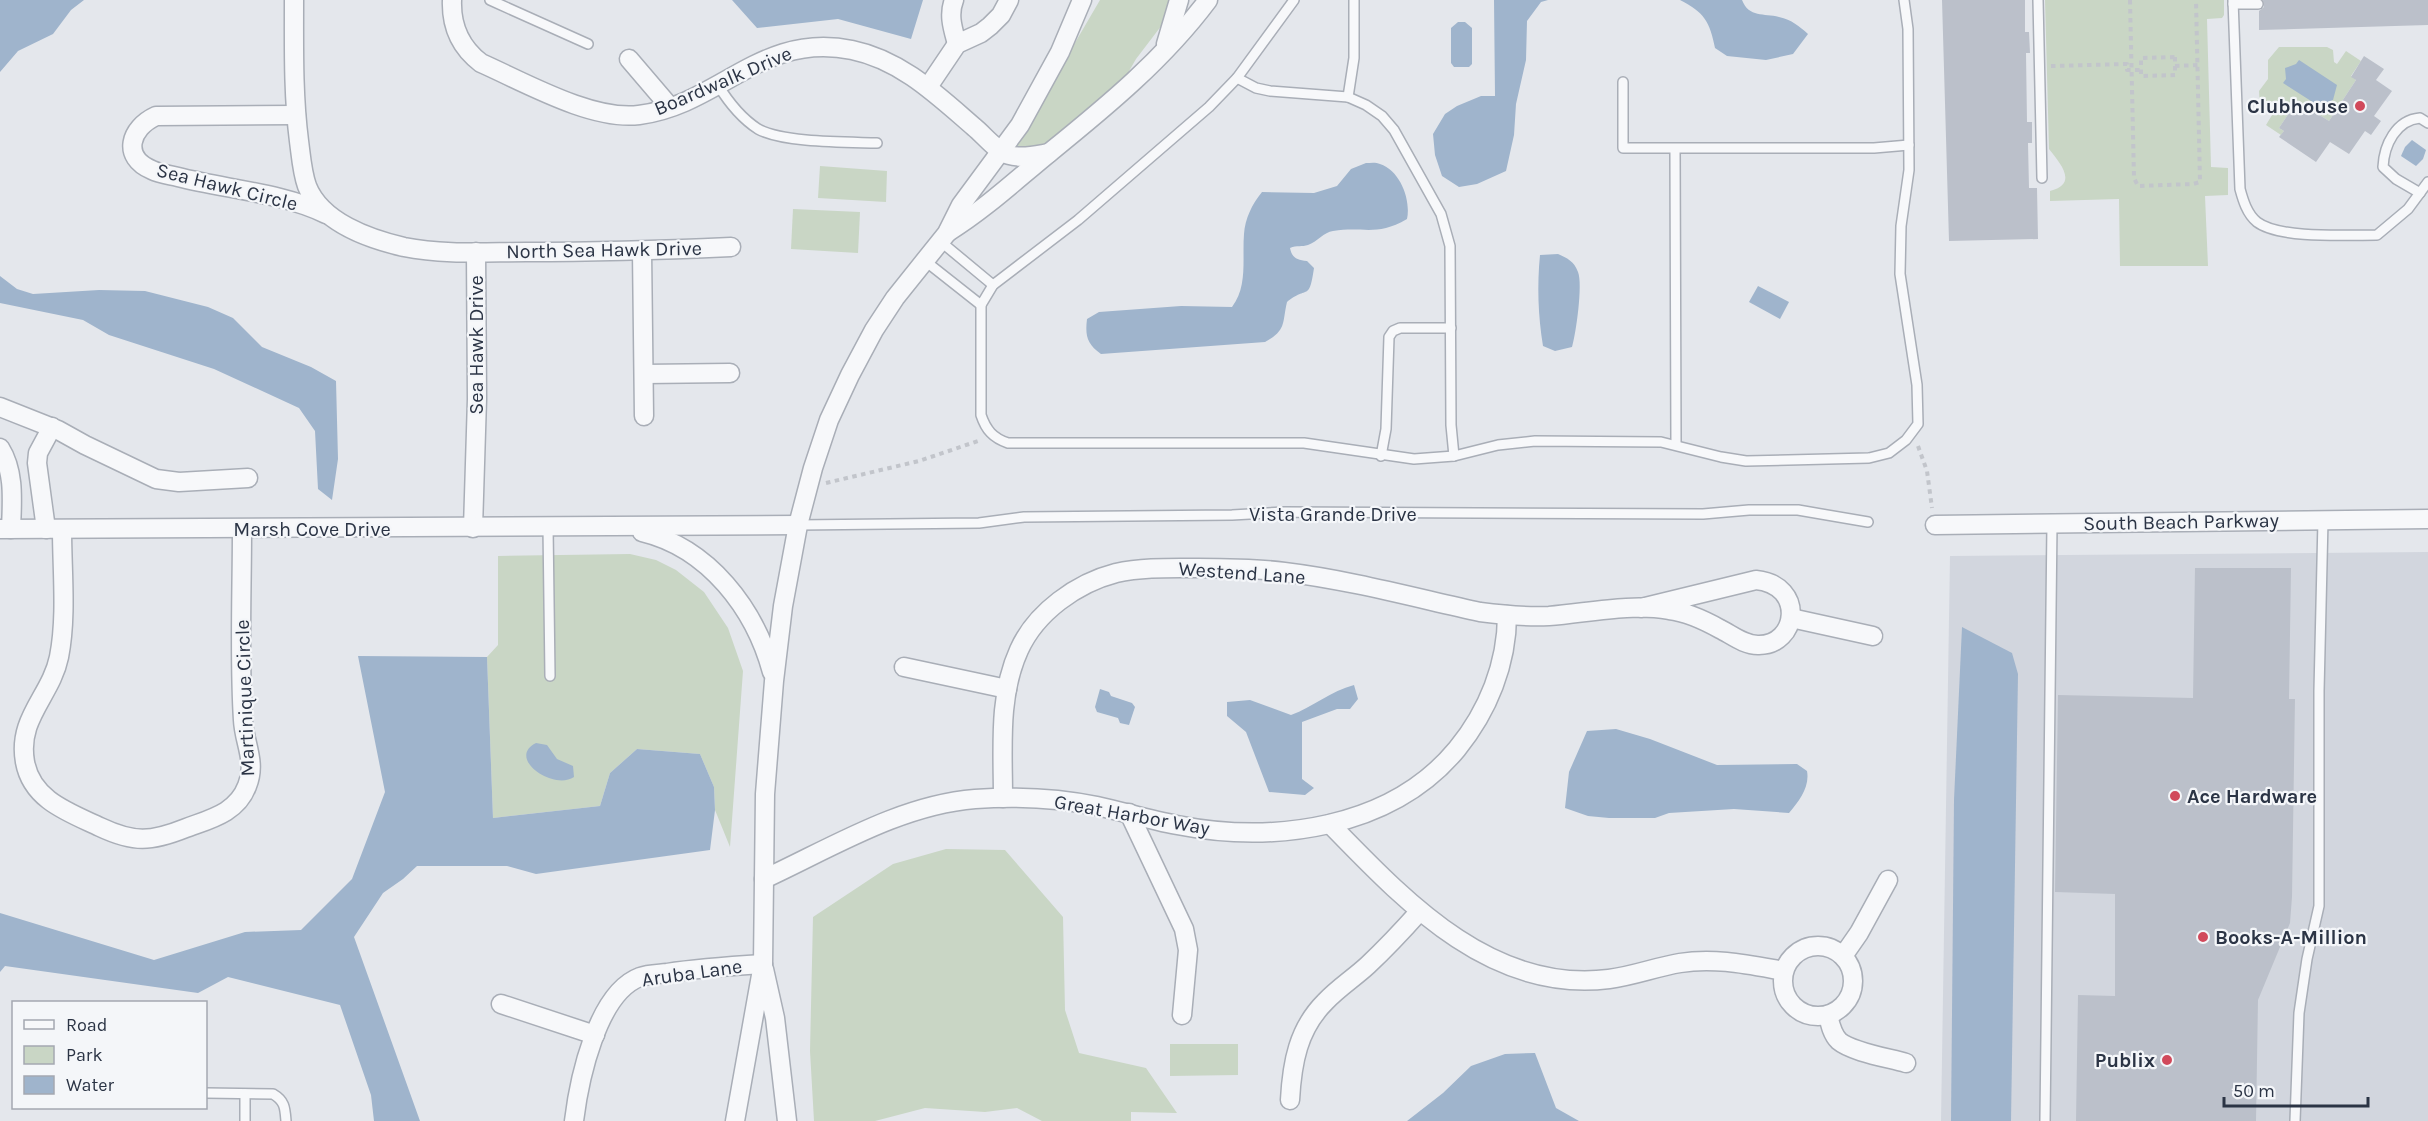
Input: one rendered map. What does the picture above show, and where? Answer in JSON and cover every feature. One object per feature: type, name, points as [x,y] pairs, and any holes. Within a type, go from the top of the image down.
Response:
[{"type":"street","name":"Sea Hawk Drive","points":[[294,0],[296,114],[302,167],[308,186],[318,204],[333,218],[370,236],[404,247],[439,252],[476,252],[477,399],[473,528]]},
{"type":"street","name":"Boardwalk Drive","points":[[452,0],[452,14],[459,39],[471,55],[481,63],[585,108],[612,114],[639,115],[670,107],[704,93],[743,69],[773,56],[805,48],[829,46],[875,57],[907,73],[928,87],[1002,151]]},
{"type":"street","points":[[954,0],[951,21],[957,44]]},
{"type":"street","points":[[928,87],[957,44],[981,33],[990,26],[1001,15],[1009,0]]},
{"type":"street","points":[[1163,52],[1179,0]]},
{"type":"street","points":[[943,237],[973,216],[1111,102],[1163,52],[1208,0]]},
{"type":"street","points":[[735,1121],[763,964],[765,794],[774,681],[783,606],[798,525],[808,487],[830,420],[874,330],[943,237],[962,205],[1002,151],[1036,98],[1082,1]]},
{"type":"street","points":[[629,59],[670,107]]},
{"type":"street","name":"Sea Hawk Circle","points":[[296,114],[156,116],[144,122],[135,133],[132,143],[134,153],[151,170],[203,184],[290,201],[333,218]]},
{"type":"street","points":[[1002,151],[1018,156],[1049,153]]},
{"type":"street","name":"North Sea Hawk Drive","points":[[476,252],[642,251],[731,247]]},
{"type":"street","points":[[642,251],[644,416]]},
{"type":"street","points":[[644,374],[730,373]]},
{"type":"street","points":[[0,407],[52,427],[156,479],[179,482],[248,478]]},
{"type":"street","points":[[6,529],[11,479],[3,454],[38,459],[38,453],[52,427]]},
{"type":"street","name":"Martinique Circle","points":[[38,459],[54,530],[62,640],[51,680],[26,724],[23,743],[25,763],[31,781],[42,796],[57,807],[119,836],[142,840],[159,838],[220,815],[240,800],[247,788],[251,772],[251,754],[243,722],[242,529]]},
{"type":"street","name":"South Beach Parkway","points":[[1936,519],[2052,524],[2428,519]]},
{"type":"street","name":"Marsh Cove Drive","points":[[6,529],[798,525]]},
{"type":"street","name":"Marsh Cove Drive","points":[[623,527],[674,543],[694,556],[718,577],[736,596],[753,624],[767,656],[774,681]]},
{"type":"street","name":"Westend Lane","points":[[1004,798],[1003,728],[1012,667],[1020,647],[1033,627],[1069,593],[1090,582],[1129,571],[1184,568],[1285,572],[1480,612],[1507,615],[1547,616],[1641,608]]},
{"type":"street","points":[[1756,580],[1768,581],[1779,587],[1788,597],[1791,618],[1781,636],[1769,644],[1757,645],[1742,641],[1694,616],[1669,610],[1641,608],[1756,580]]},
{"type":"street","name":"Great Harbor Way","points":[[764,879],[893,819],[932,806],[973,799],[1051,799],[1130,813],[1178,825],[1268,832],[1330,824],[1362,814],[1406,794],[1449,759],[1481,715],[1493,690],[1502,661],[1507,615]]},
{"type":"street","points":[[1791,618],[1873,636]]},
{"type":"street","points":[[904,667],[1007,689]]},
{"type":"street","points":[[1130,813],[1184,929],[1188,951],[1182,1015]]},
{"type":"street","points":[[1330,824],[1419,912],[1446,932],[1482,953],[1516,968],[1542,975],[1578,980],[1609,979],[1682,963],[1709,961],[1738,963],[1784,971]]},
{"type":"street","points":[[1843,956],[1859,933],[1888,880]]},
{"type":"street","points":[[1290,1100],[1295,1052],[1311,1018],[1325,1001],[1367,966],[1419,912]]},
{"type":"street","points":[[1820,946],[1833,949],[1843,956],[1852,974],[1853,987],[1848,1000],[1838,1010],[1828,1015],[1815,1016],[1803,1013],[1793,1006],[1786,996],[1783,984],[1784,971],[1788,962],[1796,954],[1807,948],[1820,946]]},
{"type":"street","points":[[763,964],[775,1018],[787,1121]]},
{"type":"street","name":"Aruba Lane","points":[[574,1121],[582,1078],[603,1013],[613,997],[627,984],[641,976],[698,968],[763,964]]},
{"type":"street","points":[[501,1004],[595,1035]]},
{"type":"street","points":[[1828,1015],[1832,1031],[1839,1041],[1850,1047],[1906,1063]]},
{"type":"lane","points":[[490,0],[588,44]]},
{"type":"lane","points":[[1294,0],[1237,78],[1209,107],[1078,220],[993,285],[981,305],[981,415],[984,425],[993,435],[1008,443],[1304,443],[1414,459],[1454,456],[1498,445],[1535,441],[1676,444],[1720,457],[1746,461],[1869,458],[1889,453],[1906,440],[1918,424],[1917,385],[1900,274],[1901,226],[1909,170],[1908,28],[1904,0]]},
{"type":"lane","points":[[1348,97],[1354,58],[1354,0]]},
{"type":"lane","points":[[2038,0],[2042,178]]},
{"type":"lane","points":[[2258,4],[2233,2],[2240,189],[2245,206],[2256,221],[2277,231],[2377,235],[2408,209],[2428,182]]},
{"type":"lane","points":[[1237,78],[1256,88],[1270,91],[1348,97],[1382,116],[1394,130],[1441,214],[1449,246],[1451,425],[1454,456]]},
{"type":"lane","points":[[1623,82],[1623,148],[1909,146]]},
{"type":"lane","points":[[718,85],[740,115],[760,130],[788,137],[877,143]]},
{"type":"lane","points":[[2420,193],[2396,179],[2383,167],[2384,154],[2394,133],[2408,119],[2420,118],[2428,123]]},
{"type":"lane","points":[[1676,148],[1676,444]]},
{"type":"lane","points":[[943,237],[993,285]]},
{"type":"lane","points":[[924,260],[981,305]]},
{"type":"lane","points":[[1381,456],[1386,429],[1389,337],[1400,328],[1451,328]]},
{"type":"lane","name":"Vista Grande Drive","points":[[798,525],[979,523],[1024,518],[1352,511],[1703,514],[1798,510],[1868,522]]},
{"type":"lane","points":[[2295,1121],[2299,1013],[2307,959],[2319,906],[2319,691],[2323,520]]},
{"type":"lane","points":[[2044,1121],[2052,524]]},
{"type":"lane","points":[[548,527],[550,676]]},
{"type":"lane","points":[[207,1093],[273,1094],[282,1100],[285,1108],[285,1121]]},
{"type":"lane","points":[[245,1094],[245,1121]]},
{"type":"path","points":[[2130,0],[2135,184],[2200,182],[2196,0]]},
{"type":"path","points":[[2175,57],[2175,75],[2141,76],[2141,70],[2141,58],[2175,57]]},
{"type":"path","points":[[2047,66],[2127,64],[2127,70],[2141,70]]},
{"type":"path","points":[[2175,66],[2198,65]]},
{"type":"path","points":[[1913,430],[1927,471],[1930,507],[1936,519]]},
{"type":"path","points":[[808,487],[896,467],[993,435]]},
{"type":"shaded area","points":[[2428,552],[2428,1121],[1941,1121],[1950,556]]},
{"type":"green space","points":[[1100,0],[1171,0],[1165,21],[1136,59],[1121,85],[1055,140],[1031,148],[1013,149]]},
{"type":"green space","points":[[2045,0],[2224,0],[2222,18],[2207,19],[2211,167],[2228,168],[2228,195],[2205,196],[2208,266],[2120,266],[2119,199],[2050,201],[2050,191],[2059,188],[2065,178],[2062,167],[2049,149]]},
{"type":"green space","points":[[2279,47],[2327,47],[2333,50],[2334,62],[2337,64],[2346,51],[2361,61],[2351,76],[2356,80],[2329,121],[2297,101],[2279,128],[2284,131],[2281,135],[2266,125],[2272,115],[2260,108],[2259,91],[2268,79],[2268,60]]},
{"type":"green space","points":[[820,166],[887,171],[886,202],[818,198]]},
{"type":"green space","points":[[793,209],[860,212],[858,253],[791,249]]},
{"type":"green space","points":[[630,554],[656,560],[676,570],[704,592],[728,628],[743,671],[730,847],[715,810],[714,787],[700,754],[637,749],[610,773],[600,806],[493,818],[487,657],[498,645],[498,556]]},
{"type":"green space","points":[[946,849],[1005,850],[1063,917],[1065,1010],[1079,1053],[1146,1068],[1177,1113],[1131,1112],[1131,1121],[1042,1121],[1017,1108],[985,1112],[925,1108],[875,1121],[814,1121],[810,1051],[813,917],[893,864]]},
{"type":"green space","points":[[1170,1044],[1238,1044],[1238,1075],[1170,1076]]},
{"type":"water","points":[[0,0],[84,0],[71,10],[53,34],[18,51],[0,72]]},
{"type":"water","points":[[732,0],[923,0],[911,39],[838,19],[757,28]]},
{"type":"water","points":[[1494,0],[1548,0],[1541,2],[1527,21],[1526,60],[1516,104],[1514,135],[1506,171],[1477,184],[1459,187],[1442,176],[1435,155],[1433,134],[1445,114],[1457,106],[1481,96],[1495,96]]},
{"type":"water","points":[[1680,0],[1742,0],[1749,10],[1757,14],[1788,20],[1808,34],[1793,54],[1766,60],[1727,56],[1715,48],[1705,19],[1695,9]]},
{"type":"water","points":[[1458,22],[1465,22],[1472,28],[1472,64],[1469,67],[1454,67],[1451,63],[1451,28]]},
{"type":"water","points":[[2299,60],[2337,85],[2333,100],[2324,104],[2322,108],[2283,83],[2286,79],[2285,68],[2296,64]]},
{"type":"water","points":[[2412,140],[2426,150],[2423,159],[2416,166],[2401,156],[2405,147]]},
{"type":"water","points":[[1366,163],[1377,163],[1394,173],[1406,196],[1407,219],[1387,228],[1330,232],[1308,245],[1290,248],[1296,258],[1307,261],[1314,268],[1311,285],[1309,289],[1287,302],[1280,330],[1272,338],[1265,342],[1101,354],[1090,343],[1086,330],[1087,319],[1099,312],[1181,306],[1232,307],[1242,281],[1247,217],[1262,192],[1314,193],[1337,186],[1351,169]]},
{"type":"water","points":[[1558,254],[1574,265],[1578,272],[1580,287],[1572,347],[1555,351],[1543,346],[1538,278],[1540,255]]},
{"type":"water","points":[[0,276],[17,289],[33,294],[99,290],[145,291],[208,307],[233,318],[262,347],[311,367],[336,381],[338,459],[332,500],[318,489],[315,431],[299,408],[214,369],[109,335],[83,320],[0,303]]},
{"type":"water","points":[[1758,286],[1789,302],[1780,319],[1749,302]]},
{"type":"water","points":[[1962,627],[2012,653],[2018,674],[2011,1121],[1951,1121],[1954,800]]},
{"type":"water","points":[[358,656],[487,657],[493,818],[600,806],[610,773],[637,749],[700,754],[714,787],[715,810],[710,850],[536,874],[507,866],[417,866],[383,893],[354,937],[420,1121],[374,1121],[371,1095],[340,1005],[228,977],[198,993],[5,966],[0,972],[0,913],[154,960],[245,932],[301,930],[352,879],[385,792]]},
{"type":"water","points":[[1354,685],[1358,699],[1350,709],[1337,709],[1302,722],[1302,779],[1314,788],[1305,795],[1269,792],[1246,732],[1227,716],[1227,702],[1250,700],[1291,715]]},
{"type":"water","points":[[1100,689],[1109,692],[1111,696],[1132,703],[1135,707],[1129,725],[1120,723],[1118,718],[1097,712],[1095,707]]},
{"type":"water","points":[[1616,729],[1650,739],[1717,765],[1797,764],[1807,771],[1807,783],[1800,799],[1789,813],[1734,809],[1669,813],[1655,818],[1609,818],[1588,816],[1565,808],[1569,772],[1587,731]]},
{"type":"water","points":[[536,743],[547,745],[557,759],[573,766],[574,777],[555,780],[536,771],[526,757],[528,749]]},
{"type":"water","points":[[1535,1053],[1556,1108],[1579,1121],[1407,1121],[1443,1093],[1471,1066],[1505,1054]]},
{"type":"building","points":[[1942,0],[2025,0],[2025,32],[2029,32],[2030,53],[2026,53],[2027,122],[2032,122],[2032,143],[2028,143],[2029,188],[2037,188],[2038,239],[1949,241]]},
{"type":"building","points":[[2263,0],[2428,0],[2428,25],[2259,30],[2259,11],[2264,7]]},
{"type":"building","name":"Clubhouse","points":[[2364,56],[2384,69],[2376,80],[2392,91],[2374,116],[2381,121],[2371,135],[2365,131],[2349,154],[2330,142],[2316,162],[2279,137],[2284,131],[2279,128],[2297,101],[2329,121],[2356,80],[2351,77]]},
{"type":"building","points":[[2195,568],[2291,568],[2289,699],[2295,699],[2292,897],[2290,923],[2258,1000],[2256,1121],[2076,1121],[2078,995],[2115,996],[2115,894],[2055,892],[2058,695],[2193,698]]},
{"type":"place","name":"Clubhouse","points":[[2360,106]]},
{"type":"place","name":"Ace Hardware","points":[[2175,796]]},
{"type":"place","name":"Books-A-Million","points":[[2203,937]]},
{"type":"place","name":"Publix","points":[[2167,1060]]}]
